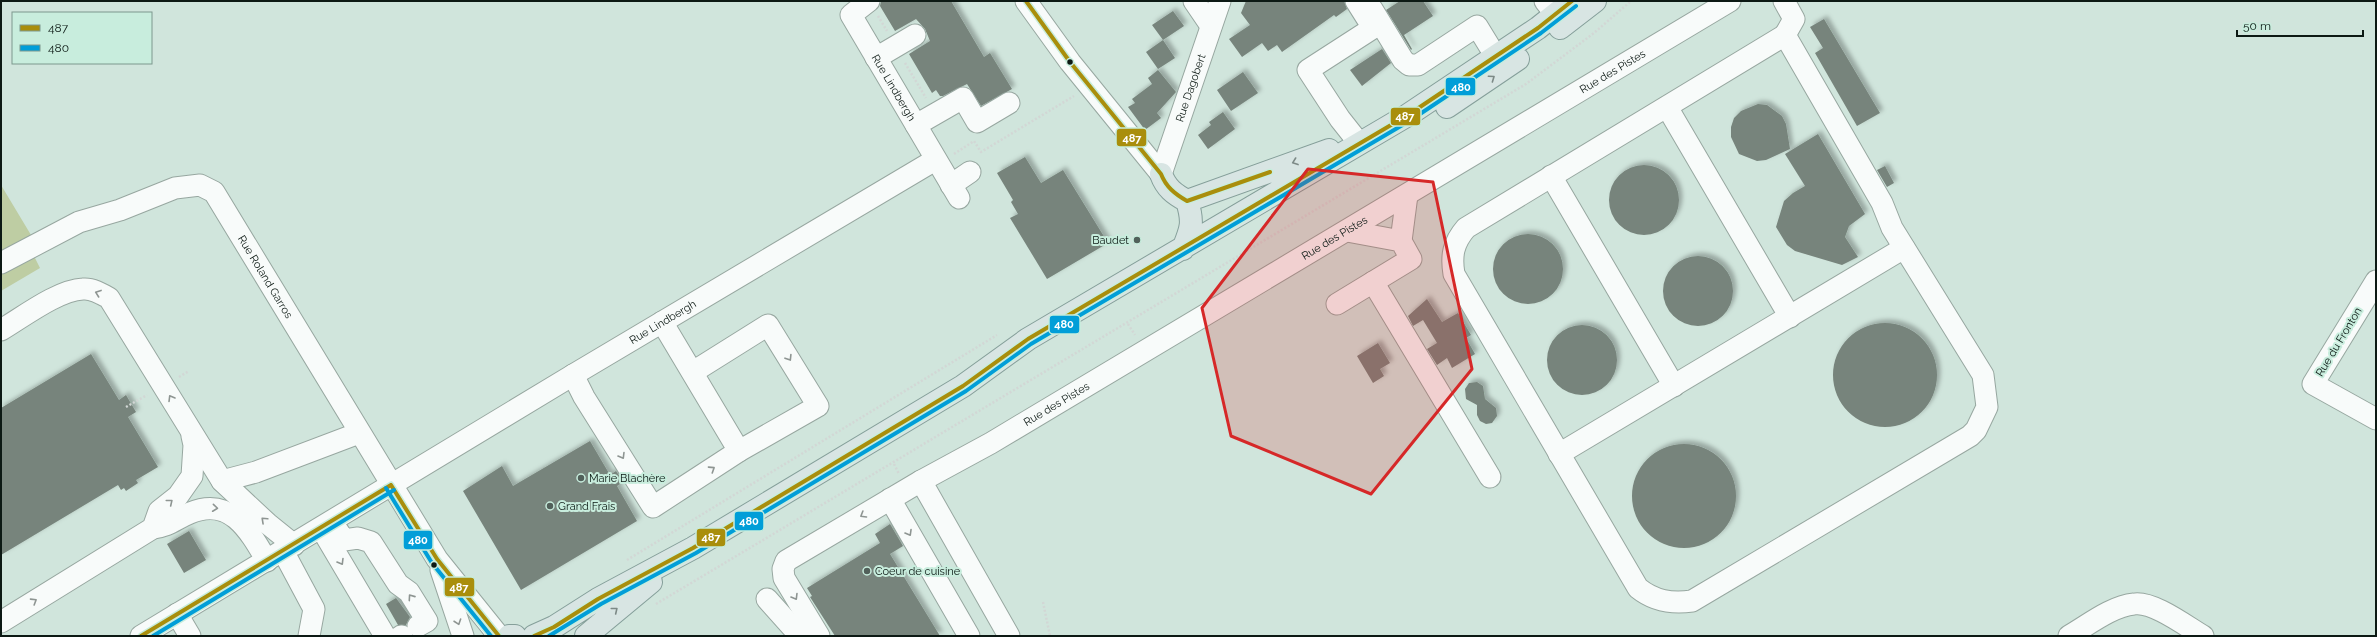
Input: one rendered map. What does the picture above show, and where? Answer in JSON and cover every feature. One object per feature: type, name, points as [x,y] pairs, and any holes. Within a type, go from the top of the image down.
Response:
[{"type":"main road","points":[[963,386],[1028,339],[1408,115],[1496,57],[1559,10],[1595,1]]},
{"type":"main road","points":[[534,636],[554,627],[598,599],[692,548],[963,386],[1037,350],[1383,146],[1483,84],[1559,10]]},
{"type":"main road","points":[[1186,201],[1334,148],[1359,143]]},
{"type":"main road","points":[[1161,174],[1165,185],[1174,194],[1186,201],[1192,225],[1183,249]]},
{"type":"main road","points":[[586,636],[692,548]]},
{"type":"main road","points":[[509,636],[515,636]]},
{"type":"street","name":"Rue Lindbergh","points":[[869,1],[851,15],[955,192],[970,172]]},
{"type":"street","points":[[1026,1],[1090,88],[1161,174]]},
{"type":"street","points":[[1194,1],[1211,26]]},
{"type":"street","name":"Rue Dagobert","points":[[1161,174],[1220,1]]},
{"type":"street","points":[[1356,1],[1373,28],[1308,70],[1340,119],[1359,143]]},
{"type":"street","points":[[1367,1],[1402,60],[1409,65],[1418,65],[1477,26],[1496,57]]},
{"type":"street","name":"Rue des Pistes","points":[[819,636],[784,578],[783,569],[786,561],[1347,231],[1730,1]]},
{"type":"street","points":[[1784,1],[1794,19],[1785,35],[1466,228],[1455,244],[1452,260],[1454,274],[1638,588],[1647,596],[1658,600],[1677,603],[1692,601],[1963,440],[1976,430],[1987,407],[1983,375],[1892,228],[1882,204],[1785,35]]},
{"type":"street","points":[[876,58],[915,35]]},
{"type":"street","points":[[916,125],[962,98],[977,122],[1009,104]]},
{"type":"street","points":[[1667,107],[1790,317]]},
{"type":"street","name":"Rue Lindbergh","points":[[141,636],[662,322],[937,162]]},
{"type":"street","points":[[1551,176],[1674,386]]},
{"type":"street","name":"Rue Roland Garros","points":[[1,263],[80,222],[120,210],[175,188],[200,185],[214,192],[391,486],[437,559],[500,636]]},
{"type":"street","points":[[1337,304],[1411,259],[1401,241],[1407,195]]},
{"type":"street","points":[[1347,231],[1401,241]]},
{"type":"street","points":[[1559,454],[1904,248]]},
{"type":"street","name":"Rue du Fronton","points":[[2376,281],[2313,384],[2376,419]]},
{"type":"street","points":[[1373,282],[1490,477]]},
{"type":"street","points":[[1,330],[60,295],[85,289],[102,293],[109,298],[126,322],[222,481],[268,524],[281,552],[314,609],[309,636]]},
{"type":"street","points":[[662,322],[739,452]]},
{"type":"street","points":[[573,375],[584,396],[653,507],[739,452],[818,406],[768,325],[693,372]]},
{"type":"street","points":[[153,528],[159,511],[178,496],[192,476],[194,445],[191,431]]},
{"type":"street","points":[[222,481],[256,472],[359,433]]},
{"type":"street","points":[[930,477],[1009,636]]},
{"type":"street","points":[[890,499],[969,636]]},
{"type":"street","points":[[1,622],[153,528],[167,526],[202,508],[220,508],[228,512],[246,528],[281,552]]},
{"type":"street","points":[[326,525],[344,540],[358,538],[372,542],[398,584],[409,592],[427,621],[407,633]]},
{"type":"street","points":[[326,525],[385,636]]},
{"type":"street","name":"Rue Roland Garros","points":[[437,559],[463,636]]},
{"type":"street","points":[[767,599],[800,636]]},
{"type":"street","points":[[2068,636],[2112,611],[2135,603],[2154,608],[2203,636]]},
{"type":"street","points":[[177,614],[190,636]]},
{"type":"path","points":[[654,606],[1526,84],[1594,33],[1631,1]]},
{"type":"path","points":[[937,162],[974,141],[981,152],[1090,88]]},
{"type":"path","points":[[1043,602],[1050,636]]},
{"type":"highlighted area","points":[[1308,169],[1433,182],[1472,369],[1371,494],[1231,436],[1202,308]]},
{"type":"green space","points":[[1,185],[31,235],[26,240],[40,268],[1,291]]},
{"type":"building","points":[[881,1],[951,1],[984,57],[990,53],[1012,89],[981,106],[967,84],[943,96],[940,96],[936,90],[932,93],[909,54],[930,41],[925,29],[916,19],[895,31],[880,6]]},
{"type":"building","points":[[1246,1],[1344,1],[1347,9],[1336,17],[1334,15],[1282,52],[1277,45],[1268,51],[1262,43],[1242,57],[1229,39],[1250,25],[1241,13]]},
{"type":"building","points":[[1400,1],[1423,1],[1433,16],[1404,35],[1412,49],[1411,50],[1386,10]]},
{"type":"building","points":[[1173,11],[1184,26],[1163,40],[1152,25]]},
{"type":"building","points":[[1824,19],[1880,113],[1857,126],[1815,53],[1823,48],[1810,27]]},
{"type":"building","points":[[1163,40],[1175,58],[1158,69],[1146,52]]},
{"type":"building","points":[[1382,49],[1391,63],[1362,86],[1350,70]]},
{"type":"building","points":[[1158,70],[1176,92],[1157,113],[1161,118],[1145,130],[1128,107],[1135,103],[1132,99],[1152,84],[1148,78]]},
{"type":"building","points":[[1243,72],[1258,93],[1231,111],[1217,90]]},
{"type":"building","points":[[1758,104],[1767,105],[1782,116],[1786,124],[1790,149],[1766,160],[1757,161],[1739,154],[1731,137],[1731,127],[1734,118],[1741,111]]},
{"type":"building","points":[[1223,112],[1235,129],[1208,149],[1198,135],[1211,125],[1209,122]]},
{"type":"building","points":[[1818,134],[1865,214],[1849,226],[1845,237],[1858,257],[1842,265],[1795,251],[1787,245],[1776,227],[1784,201],[1793,193],[1805,186],[1785,154]]},
{"type":"building","points":[[1025,157],[1041,183],[1063,170],[1108,243],[1047,279],[1010,218],[1018,214],[1011,202],[1013,200],[997,173]]},
{"type":"building","points":[[1644,165],[1657,168],[1669,175],[1676,187],[1679,200],[1676,213],[1669,225],[1657,232],[1644,235],[1631,232],[1619,225],[1612,213],[1609,200],[1612,187],[1619,175],[1631,168]]},
{"type":"building","points":[[1885,166],[1894,183],[1887,187],[1877,170]]},
{"type":"building","points":[[1521,234],[1535,234],[1548,240],[1557,249],[1563,262],[1561,282],[1553,294],[1535,304],[1521,304],[1508,298],[1499,289],[1493,276],[1493,262],[1499,249],[1508,240]]},
{"type":"building","points":[[1691,256],[1705,256],[1718,262],[1727,271],[1733,284],[1731,304],[1723,316],[1705,326],[1691,326],[1678,320],[1669,311],[1663,298],[1663,284],[1669,271],[1678,262]]},
{"type":"building","points":[[1427,299],[1442,322],[1458,313],[1471,335],[1466,338],[1475,354],[1452,368],[1447,358],[1437,365],[1427,349],[1437,343],[1423,320],[1413,326],[1408,316]]},
{"type":"building","points":[[1885,323],[1905,327],[1914,331],[1922,338],[1929,346],[1933,355],[1937,375],[1933,395],[1929,404],[1922,412],[1914,419],[1905,423],[1885,427],[1865,423],[1856,419],[1848,412],[1841,404],[1837,395],[1833,375],[1837,355],[1841,346],[1848,338],[1856,331],[1865,327]]},
{"type":"building","points":[[1575,325],[1589,325],[1602,331],[1611,340],[1617,353],[1615,373],[1607,385],[1589,395],[1575,395],[1562,389],[1553,380],[1547,367],[1547,353],[1553,340],[1562,331]]},
{"type":"building","points":[[1378,343],[1390,363],[1380,369],[1384,376],[1373,383],[1357,356]]},
{"type":"building","points":[[91,354],[119,400],[126,395],[136,412],[128,417],[158,467],[136,480],[138,483],[126,491],[124,488],[121,490],[118,485],[1,555],[1,408]]},
{"type":"building","points":[[1477,382],[1483,386],[1485,399],[1496,408],[1497,416],[1492,423],[1486,424],[1480,421],[1477,415],[1477,405],[1466,399],[1465,389],[1469,383]]},
{"type":"building","name":"Grand Frais","points":[[590,441],[610,475],[616,471],[623,482],[617,486],[637,521],[521,590],[463,491],[502,466],[513,486]]},
{"type":"building","points":[[1684,444],[1704,448],[1713,452],[1721,459],[1728,467],[1732,476],[1736,496],[1732,516],[1728,525],[1721,533],[1713,540],[1704,544],[1684,548],[1664,544],[1655,540],[1647,533],[1640,525],[1636,516],[1632,496],[1636,476],[1640,467],[1647,459],[1655,452],[1664,448]]},
{"type":"building","name":"Coeur de cuisine","points":[[890,524],[903,546],[890,554],[940,636],[835,636],[810,597],[812,596],[807,588],[880,543],[875,534]]},
{"type":"building","points":[[189,531],[206,560],[184,573],[167,544]]},
{"type":"building","points":[[396,598],[410,617],[406,625],[398,625],[386,604]]},
{"type":"transit line","name":"487","points":[[1026,1],[1070,62],[1161,174],[1171,190],[1179,196],[1187,201],[1270,172]]},
{"type":"transit line","name":"487","points":[[534,636],[554,627],[598,599],[693,548],[963,386],[1028,339],[1408,115],[1538,28],[1572,1]]},
{"type":"transit line","name":"480","points":[[549,636],[601,604],[696,553],[966,391],[1031,344],[1411,120],[1541,33],[1576,6]]},
{"type":"transit line","name":"487","points":[[391,485],[437,559],[499,636]]},
{"type":"transit line","name":"487","points":[[141,636],[391,485]]},
{"type":"transit line","name":"480","points":[[386,488],[432,563],[491,636]]},
{"type":"transit line","name":"480","points":[[153,636],[394,490]]},
{"type":"place","name":"Baudet","points":[[1137,240]]},
{"type":"place","name":"Marie Blachère","points":[[581,478]]},
{"type":"place","name":"Grand Frais","points":[[550,506]]},
{"type":"place","name":"Coeur de cuisine","points":[[867,571]]}]
